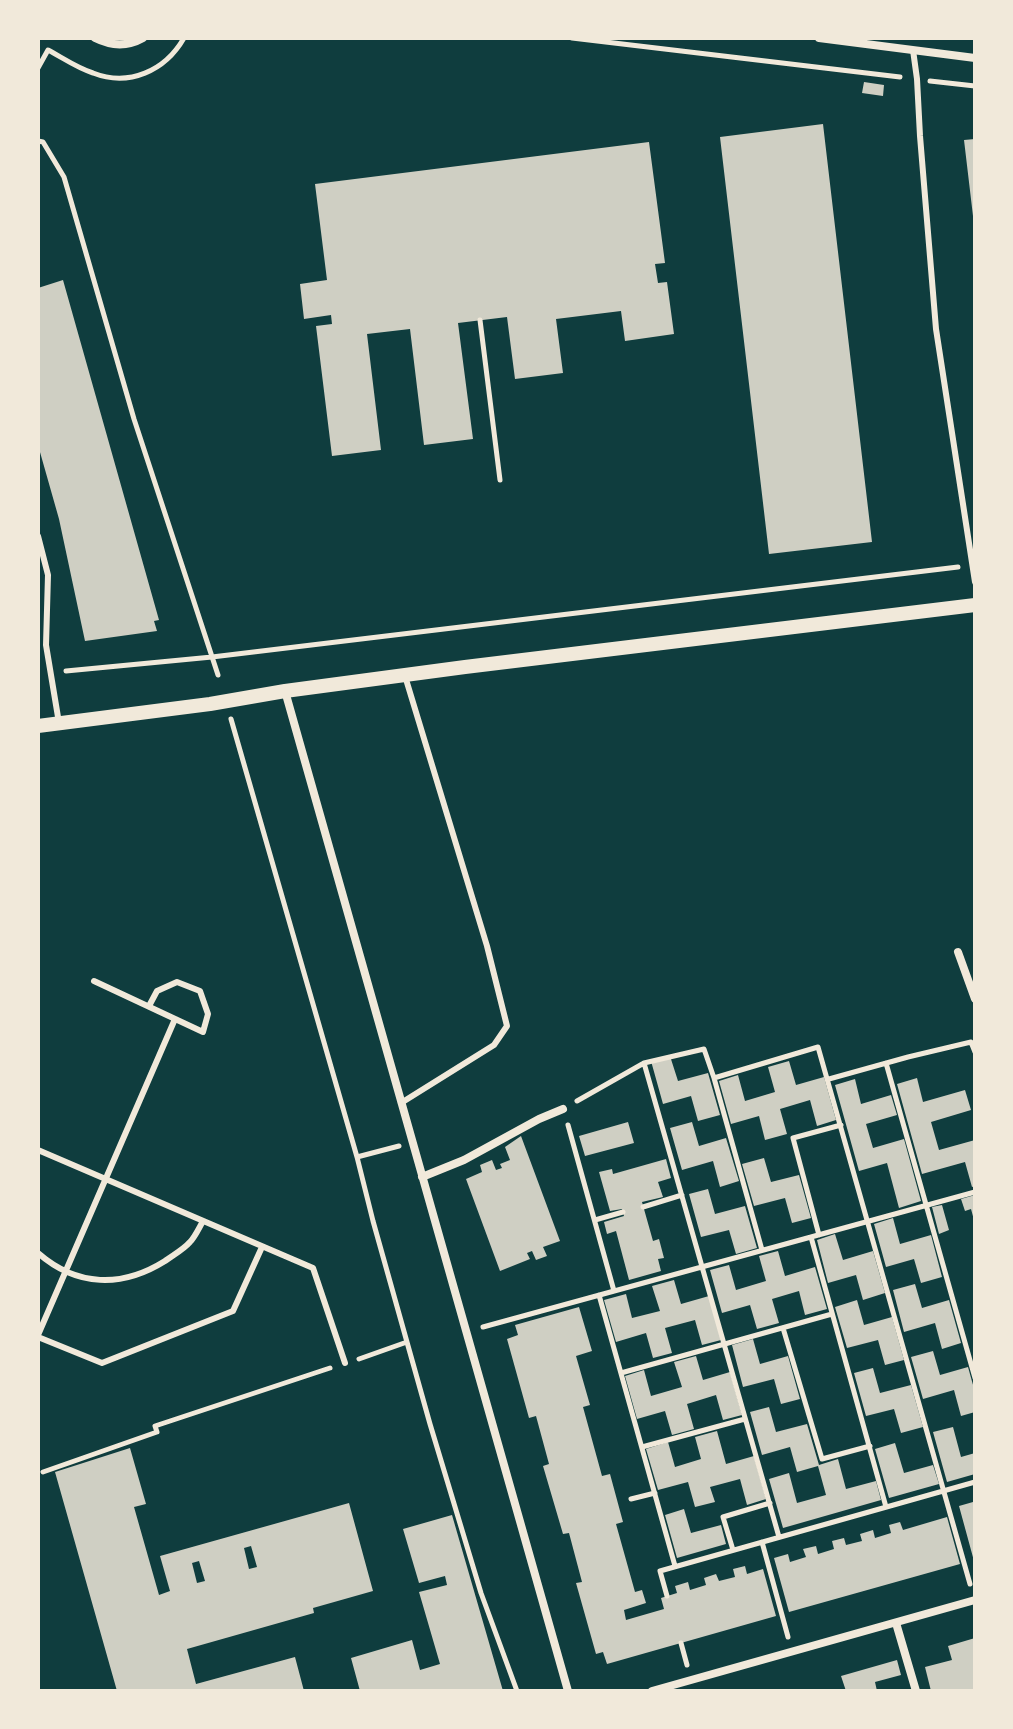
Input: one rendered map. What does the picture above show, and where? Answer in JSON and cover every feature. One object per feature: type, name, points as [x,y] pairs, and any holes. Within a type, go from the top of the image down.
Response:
[{"type":"street","points":[[95,38],[118,45],[143,38]]},
{"type":"street","points":[[819,38],[975,58]]},
{"type":"street","points":[[38,726],[405,675],[975,605]]},
{"type":"street","points":[[285,691],[568,1691]]},
{"type":"street","points":[[958,952],[975,999]]},
{"type":"street","points":[[422,1177],[464,1160],[563,1109]]},
{"type":"street","points":[[652,1691],[975,1600]]},
{"type":"street","points":[[896,1623],[916,1691]]},
{"type":"lane","points":[[913,50],[936,329],[975,582]]},
{"type":"lane","points":[[38,536],[48,575],[46,645],[59,723]]},
{"type":"lane","points":[[401,1103],[494,1045],[507,1026],[487,946],[405,675]]},
{"type":"lane","points":[[94,981],[203,1032],[208,1014],[200,991],[177,982],[157,991],[149,1006]]},
{"type":"lane","points":[[175,1019],[38,1336],[102,1363],[233,1311],[262,1247]]},
{"type":"lane","points":[[38,1150],[313,1268],[345,1363]]},
{"type":"lane","points":[[38,1253],[66,1271],[110,1282],[135,1277],[160,1264],[191,1241],[203,1221]]},
{"type":"path","points":[[38,68],[48,50],[94,74],[133,78],[154,70],[176,52],[184,38]]},
{"type":"path","points":[[572,38],[975,86]]},
{"type":"path","points":[[38,141],[43,142],[64,177],[134,419],[218,675]]},
{"type":"path","points":[[480,320],[500,480]]},
{"type":"path","points":[[51,672],[212,657],[973,566]]},
{"type":"path","points":[[231,719],[407,1342],[481,1593],[517,1691]]},
{"type":"path","points":[[829,1079],[971,1042],[975,1052]]},
{"type":"path","points":[[714,1078],[818,1047],[975,1600]]},
{"type":"path","points":[[614,1291],[563,1109],[644,1063],[704,1049],[762,1250]]},
{"type":"path","points":[[644,1063],[779,1537]]},
{"type":"path","points":[[886,1063],[975,1378]]},
{"type":"path","points":[[819,1235],[793,1138],[841,1125]]},
{"type":"path","points":[[357,1157],[412,1142]]},
{"type":"path","points":[[466,1331],[975,1192]]},
{"type":"path","points":[[643,1207],[682,1195]]},
{"type":"path","points":[[595,1220],[623,1212]]},
{"type":"path","points":[[811,1237],[886,1507]]},
{"type":"path","points":[[599,1295],[675,1566]]},
{"type":"path","points":[[621,1373],[833,1314]]},
{"type":"path","points":[[783,1328],[822,1459],[870,1446]]},
{"type":"path","points":[[43,1472],[157,1432],[155,1426],[407,1342]]},
{"type":"path","points":[[642,1447],[745,1419]]},
{"type":"path","points":[[667,1596],[660,1571],[975,1482]]},
{"type":"path","points":[[631,1499],[655,1493]]},
{"type":"path","points":[[733,1550],[723,1517],[770,1503]]},
{"type":"path","points":[[762,1542],[792,1652]]},
{"type":"building","points":[[864,82],[884,85],[883,96],[862,93]]},
{"type":"building","points":[[823,124],[872,542],[769,554],[720,137]]},
{"type":"building","points":[[975,139],[975,216],[973,216],[964,140]]},
{"type":"building","points":[[649,142],[665,263],[655,264],[658,283],[667,282],[674,334],[625,341],[621,311],[556,319],[563,373],[515,379],[507,317],[458,323],[473,439],[424,445],[410,329],[367,334],[381,450],[332,456],[316,326],[332,324],[331,315],[304,319],[300,284],[327,280],[315,184]]},
{"type":"building","points":[[63,280],[159,620],[154,621],[157,631],[85,641],[59,519],[38,445],[38,288]]},
{"type":"building","points":[[670,1056],[678,1081],[708,1073],[720,1115],[698,1121],[691,1096],[663,1104],[651,1061]]},
{"type":"building","points":[[789,1061],[796,1085],[824,1077],[836,1120],[817,1126],[810,1100],[780,1109],[787,1134],[765,1140],[759,1116],[731,1124],[719,1081],[738,1075],[745,1101],[775,1092],[768,1067]]},
{"type":"building","points":[[917,1078],[923,1102],[965,1090],[971,1110],[931,1122],[939,1150],[975,1140],[975,1186],[972,1187],[965,1162],[922,1174],[897,1084]]},
{"type":"building","points":[[855,1079],[861,1104],[891,1095],[897,1115],[866,1124],[873,1148],[904,1139],[921,1201],[899,1208],[887,1163],[859,1171],[835,1085]]},
{"type":"building","points":[[628,1122],[634,1143],[585,1156],[579,1136]]},
{"type":"building","points":[[692,1122],[699,1146],[726,1138],[739,1181],[720,1187],[713,1161],[682,1170],[670,1128]]},
{"type":"building","points":[[521,1136],[560,1241],[543,1247],[547,1256],[536,1260],[532,1251],[527,1253],[530,1259],[500,1271],[466,1179],[482,1172],[480,1165],[492,1160],[496,1170],[502,1168],[500,1164],[510,1160],[505,1147]]},
{"type":"building","points":[[764,1158],[771,1182],[799,1175],[811,1218],[792,1223],[785,1198],[754,1206],[742,1164]]},
{"type":"building","points":[[666,1159],[671,1178],[658,1182],[663,1197],[642,1202],[653,1241],[659,1239],[664,1258],[658,1259],[661,1271],[629,1280],[616,1231],[607,1234],[604,1222],[624,1216],[622,1209],[610,1211],[599,1172],[612,1169],[613,1174]]},
{"type":"building","points":[[708,1189],[715,1214],[745,1206],[757,1248],[736,1254],[729,1230],[701,1237],[689,1194]]},
{"type":"building","points":[[975,1195],[974,1220],[971,1209],[965,1211],[961,1199]]},
{"type":"building","points":[[942,1205],[949,1230],[939,1234],[932,1207]]},
{"type":"building","points":[[893,1218],[900,1244],[931,1235],[942,1277],[921,1283],[914,1259],[886,1267],[874,1224]]},
{"type":"building","points":[[835,1234],[843,1260],[873,1251],[885,1293],[863,1300],[856,1275],[828,1283],[817,1240]]},
{"type":"building","points":[[778,1251],[785,1276],[815,1267],[827,1309],[805,1315],[799,1291],[772,1299],[779,1323],[757,1329],[750,1305],[722,1313],[710,1270],[729,1265],[736,1290],[766,1281],[759,1256]]},
{"type":"building","points":[[674,1280],[681,1304],[709,1296],[721,1340],[702,1345],[695,1320],[665,1328],[672,1353],[653,1358],[646,1333],[616,1342],[604,1300],[626,1294],[632,1318],[660,1311],[652,1286]]},
{"type":"building","points":[[915,1284],[922,1308],[949,1300],[961,1343],[942,1349],[935,1323],[904,1332],[893,1290]]},
{"type":"building","points":[[857,1300],[864,1325],[892,1317],[904,1360],[885,1365],[878,1340],[847,1348],[835,1307]]},
{"type":"building","points":[[579,1307],[592,1351],[576,1356],[590,1405],[583,1407],[602,1476],[610,1474],[623,1522],[616,1524],[635,1592],[642,1590],[646,1603],[624,1610],[626,1620],[664,1609],[661,1598],[677,1593],[675,1586],[688,1582],[690,1590],[706,1585],[704,1578],[716,1574],[719,1581],[735,1577],[733,1569],[745,1566],[747,1574],[763,1569],[776,1616],[607,1664],[603,1652],[596,1654],[576,1583],[582,1582],[569,1533],[563,1534],[543,1466],[549,1464],[536,1416],[529,1418],[507,1339],[518,1335],[515,1325]]},
{"type":"building","points":[[753,1339],[760,1364],[788,1356],[800,1399],[781,1404],[774,1379],[743,1387],[732,1345]]},
{"type":"building","points":[[933,1351],[940,1375],[968,1367],[975,1392],[975,1412],[961,1416],[954,1390],[923,1399],[911,1357]]},
{"type":"building","points":[[696,1356],[703,1380],[730,1372],[742,1415],[723,1420],[716,1395],[687,1404],[694,1429],[672,1435],[665,1411],[637,1419],[625,1376],[644,1370],[651,1396],[682,1387],[674,1362]]},
{"type":"building","points":[[873,1368],[880,1393],[911,1385],[923,1427],[901,1433],[894,1409],[866,1416],[854,1373]]},
{"type":"building","points":[[769,1407],[776,1432],[807,1424],[819,1465],[838,1459],[846,1489],[876,1481],[881,1500],[783,1528],[769,1479],[789,1473],[797,1503],[826,1495],[818,1466],[797,1472],[790,1447],[762,1455],[750,1412]]},
{"type":"building","points":[[953,1427],[961,1457],[975,1453],[975,1474],[947,1482],[933,1432]]},
{"type":"building","points":[[717,1431],[726,1464],[754,1456],[766,1499],[747,1505],[740,1479],[710,1487],[715,1502],[695,1507],[688,1482],[658,1490],[646,1449],[668,1442],[675,1467],[701,1459],[695,1437]]},
{"type":"building","points":[[895,1443],[904,1473],[933,1465],[939,1484],[889,1498],[875,1449]]},
{"type":"building","points":[[130,1448],[146,1504],[134,1507],[159,1595],[170,1591],[160,1556],[349,1503],[373,1591],[313,1608],[314,1613],[187,1649],[196,1684],[295,1657],[304,1691],[117,1691],[55,1472]],"holes":[[[251,1546],[257,1567],[249,1569],[244,1548]],[[199,1561],[205,1581],[197,1583],[192,1563]]]},
{"type":"building","points":[[973,1502],[975,1511],[974,1561],[959,1506]]},
{"type":"building","points":[[684,1509],[691,1533],[721,1525],[726,1544],[677,1558],[665,1515]]},
{"type":"building","points":[[452,1515],[503,1691],[360,1691],[351,1658],[412,1640],[420,1670],[440,1664],[419,1592],[447,1585],[445,1576],[419,1583],[403,1529]]},
{"type":"building","points":[[947,1517],[960,1564],[789,1612],[774,1558],[788,1554],[790,1562],[806,1557],[803,1549],[816,1546],[818,1554],[834,1549],[832,1541],[844,1538],[846,1545],[862,1541],[860,1534],[873,1530],[875,1538],[891,1533],[889,1525],[900,1522],[903,1530]]},
{"type":"building","points":[[975,1638],[975,1691],[931,1691],[925,1667],[952,1660],[948,1646]]},
{"type":"building","points":[[897,1660],[901,1675],[875,1682],[877,1691],[846,1691],[841,1676]]}]
